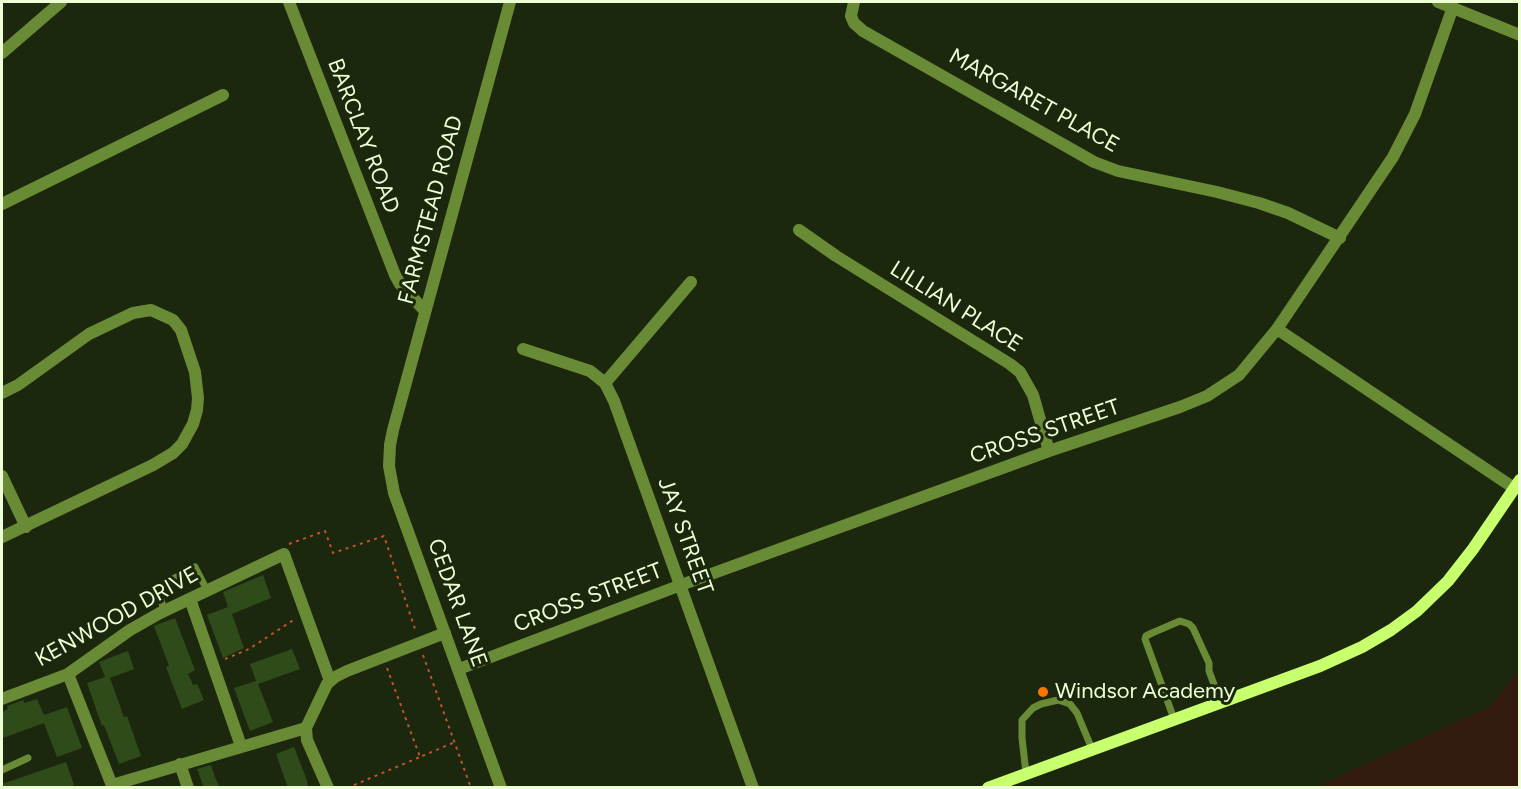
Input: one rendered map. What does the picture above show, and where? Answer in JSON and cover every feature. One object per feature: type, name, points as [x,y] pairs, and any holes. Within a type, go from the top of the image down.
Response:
[{"type":"main road","points":[[988,788],[1320,666],[1362,647],[1417,611],[1448,581],[1473,549],[1517,484]]},
{"type":"street","points":[[2,53],[61,2]]},
{"type":"street","name":"BARCLAY ROAD","points":[[289,2],[395,275],[404,290],[425,311]]},
{"type":"street","name":"FARMSTEAD ROAD","points":[[393,430],[510,2]]},
{"type":"street","name":"MARGARET PLACE","points":[[854,2],[851,16],[854,23],[863,31],[1094,162],[1118,171],[1259,203],[1288,213],[1340,238]]},
{"type":"street","points":[[1438,2],[1520,35]]},
{"type":"street","name":"CROSS STREET","points":[[459,669],[681,585],[1180,407],[1207,396],[1239,375],[1277,329],[1393,157],[1415,114],[1453,8]]},
{"type":"street","points":[[2,204],[223,95]]},
{"type":"street","name":"LILLIAN PLACE","points":[[799,230],[836,256],[1020,372],[1033,395],[1049,452]]},
{"type":"street","points":[[523,349],[590,371],[605,383],[691,282]]},
{"type":"street","points":[[2,393],[18,385],[89,334],[143,310],[161,314],[173,320],[181,330],[195,372],[198,398],[197,410],[186,437],[173,453],[153,465],[2,537]]},
{"type":"street","points":[[1277,329],[1517,484]]},
{"type":"street","name":"JAY STREET","points":[[605,383],[615,401],[753,788]]},
{"type":"street","name":"CEDAR LANE","points":[[393,430],[389,466],[394,493],[501,788]]},
{"type":"street","points":[[2,477],[26,527]]},
{"type":"street","points":[[285,550],[330,681]]},
{"type":"street","name":"KENWOOD DRIVE","points":[[2,699],[68,674],[130,630],[285,550]]},
{"type":"street","points":[[190,599],[240,746]]},
{"type":"street","points":[[328,788],[307,740],[306,728],[330,681],[347,671],[445,633]]},
{"type":"street","points":[[68,674],[113,786],[306,728]]},
{"type":"street","points":[[180,764],[188,788]]},
{"type":"lane","points":[[164,611],[158,587],[195,567],[207,590]]},
{"type":"lane","points":[[1174,719],[1145,639],[1146,636],[1180,621],[1193,628],[1209,663],[1209,671],[1221,703]]},
{"type":"lane","points":[[1026,774],[1022,720],[1033,708],[1041,704],[1058,700],[1070,704],[1077,713],[1092,749]]},
{"type":"lane","points":[[2,770],[28,758]]},
{"type":"path","points":[[285,550],[325,531],[333,553],[384,536],[419,643],[471,788]]},
{"type":"path","points":[[215,662],[249,649],[289,622],[306,615]]},
{"type":"path","points":[[383,657],[420,757]]},
{"type":"path","points":[[347,788],[455,742]]},
{"type":"shaded area","points":[[1519,669],[1519,787],[1316,787],[1491,706]]},
{"type":"building","points":[[263,575],[271,598],[232,614],[244,648],[223,658],[207,615],[228,607],[223,592]]},
{"type":"building","points":[[175,618],[195,670],[188,674],[193,685],[197,684],[204,700],[182,709],[154,626]]},
{"type":"building","points":[[292,649],[300,669],[258,684],[273,722],[250,731],[234,688],[256,681],[250,664]]},
{"type":"building","points":[[128,651],[134,669],[110,678],[141,756],[119,764],[104,725],[102,726],[87,683],[105,677],[99,662]]},
{"type":"building","points":[[37,699],[44,715],[67,707],[82,748],[57,757],[44,723],[3,738],[2,712],[8,709],[7,706],[23,700],[24,703]]},
{"type":"building","points":[[294,747],[308,788],[288,788],[276,754]]},
{"type":"building","points":[[66,762],[74,785],[67,788],[2,788],[2,784]]},
{"type":"building","points":[[211,765],[220,788],[204,788],[197,769]]},
{"type":"place","name":"Windsor Academy","points":[[1043,692]]}]
